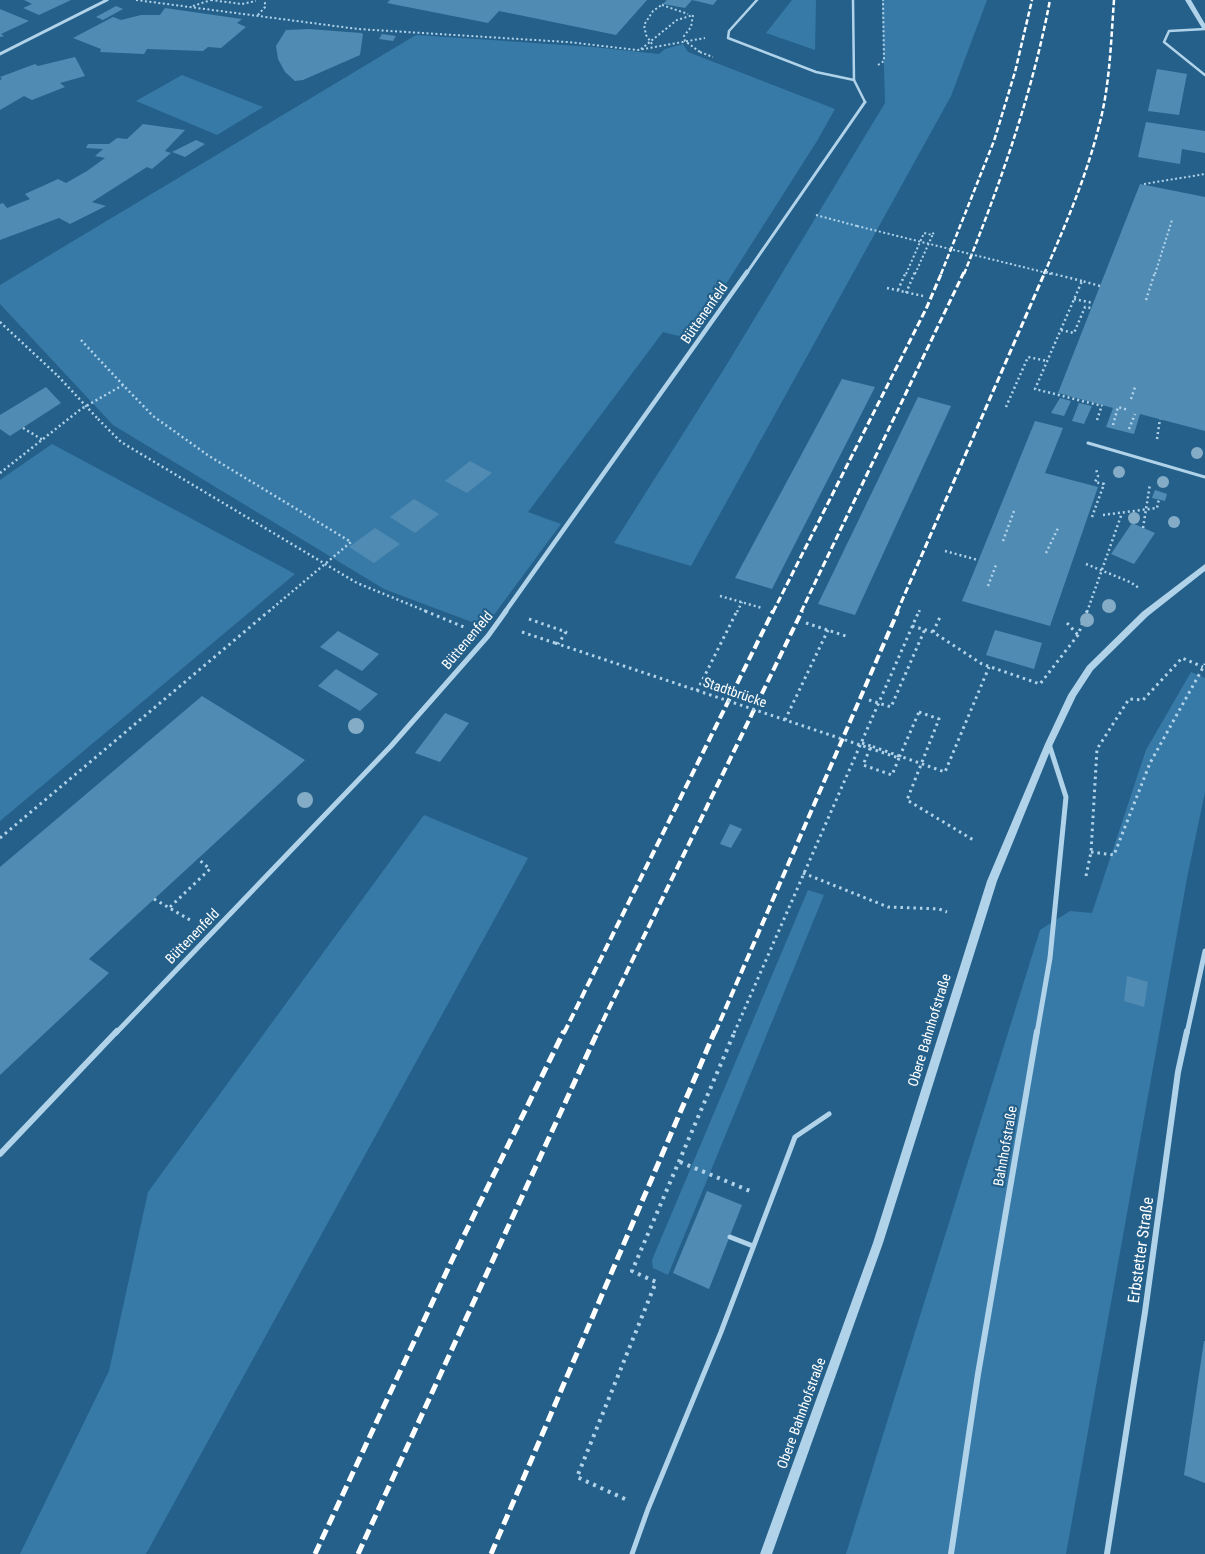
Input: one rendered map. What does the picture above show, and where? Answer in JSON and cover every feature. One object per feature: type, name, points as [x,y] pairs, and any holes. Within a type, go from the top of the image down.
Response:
[{"type":"street","points":[[0,54],[107,0]]},
{"type":"street","points":[[1188,0],[1205,28]]},
{"type":"street","name":"Büttenenfeld","points":[[0,1154],[391,746],[488,636],[693,349],[865,102]]},
{"type":"street","name":"Obere Bahnhofstraße","points":[[766,1554],[878,1243],[992,881],[1049,744],[1072,695],[1090,668],[1145,614],[1205,567]]},
{"type":"street","name":"Bahnhofstraße","points":[[951,1554],[978,1374],[1050,958],[1066,796],[1049,744]]},
{"type":"street","name":"Erbstetter Straße","points":[[1107,1554],[1145,1312],[1178,1072],[1205,951]]},
{"type":"lane","points":[[757,0],[729,32],[728,38],[816,72],[854,80],[853,0]]},
{"type":"lane","points":[[1205,28],[1169,31],[1164,42],[1205,75]]},
{"type":"lane","name":"Büttenenfeld","points":[[854,80],[865,102]]},
{"type":"lane","points":[[1088,443],[1205,477]]},
{"type":"lane","points":[[632,1554],[648,1510],[721,1332],[796,1137],[829,1114]]},
{"type":"lane","points":[[730,1237],[753,1246]]},
{"type":"path","points":[[136,0],[358,29],[566,42],[638,50],[694,39]]},
{"type":"path","points":[[190,7],[211,0],[242,4],[256,1]]},
{"type":"path","points":[[257,15],[265,7],[265,2]]},
{"type":"path","points":[[652,44],[646,34],[644,25],[653,11],[663,5],[688,15],[693,15],[693,22],[684,36],[685,41],[700,52],[728,38]]},
{"type":"path","points":[[638,50],[652,44],[671,25],[688,15]]},
{"type":"path","points":[[1144,184],[1205,174]]},
{"type":"path","points":[[813,214],[1100,286]]},
{"type":"path","points":[[1146,299],[1172,220],[1174,220]]},
{"type":"path","points":[[898,290],[924,233],[932,235],[935,231],[907,291]]},
{"type":"path","points":[[1082,281],[1034,389],[1102,406],[1102,404]]},
{"type":"path","points":[[887,288],[923,296]]},
{"type":"path","points":[[1074,299],[1093,303]]},
{"type":"path","points":[[1061,330],[1074,333],[1085,307],[1091,308]]},
{"type":"path","points":[[0,322],[58,376],[121,442],[357,583],[488,636]]},
{"type":"path","points":[[0,838],[351,542],[209,456],[153,416],[81,340]]},
{"type":"path","points":[[1006,407],[1028,357],[1047,361]]},
{"type":"path","points":[[0,472],[81,409],[123,385]]},
{"type":"path","points":[[1131,399],[1135,387]]},
{"type":"path","points":[[1128,410],[1118,407],[1112,424],[1130,429],[1135,414]]},
{"type":"path","points":[[23,428],[43,440]]},
{"type":"path","points":[[1092,516],[1104,484],[1094,482],[1098,476]]},
{"type":"path","points":[[1103,515],[1157,508],[1159,499]]},
{"type":"path","points":[[1144,528],[1146,510]]},
{"type":"path","points":[[1003,541],[1014,511]]},
{"type":"path","points":[[912,626],[933,632],[982,664],[1040,684],[1078,635],[1103,571],[1122,513]]},
{"type":"path","points":[[1046,553],[1059,526]]},
{"type":"path","points":[[945,551],[978,560]]},
{"type":"path","points":[[1086,564],[1130,582]]},
{"type":"path","points":[[988,586],[996,565]]},
{"type":"path","points":[[720,596],[762,608]]},
{"type":"path","points":[[697,690],[742,602]]},
{"type":"path","points":[[648,1510],[577,1477],[656,1282],[632,1271],[803,873],[920,609]]},
{"type":"path","points":[[933,632],[940,615]]},
{"type":"path","points":[[528,619],[566,632],[556,643]]},
{"type":"path","points":[[806,623],[848,637]]},
{"type":"path","points":[[1067,623],[1078,635]]},
{"type":"path","points":[[869,700],[891,707],[925,629]]},
{"type":"path","points":[[786,720],[828,630]]},
{"type":"path","name":"Stadtbrücke","points":[[528,634],[899,758]]},
{"type":"path","points":[[1086,876],[1091,852],[1097,749],[1129,699],[1143,700],[1182,658],[1204,666],[1150,763],[1114,856],[1091,852]]},
{"type":"path","points":[[862,743],[945,772],[989,667]]},
{"type":"path","points":[[871,746],[863,766],[892,775],[919,712],[939,719],[907,800],[975,841]]},
{"type":"path","points":[[154,899],[170,907],[210,870],[198,859]]},
{"type":"path","points":[[803,873],[888,907],[939,909],[947,912]]},
{"type":"path","points":[[680,1162],[771,1200]]},
{"type":"shaded area","points":[[792,0],[816,0],[815,50],[766,33]]},
{"type":"shaded area","points":[[882,0],[987,0],[951,96],[691,566],[614,543],[724,369],[885,103]]},
{"type":"shaded area","points":[[416,35],[593,47],[659,54],[665,49],[683,44],[688,52],[835,109],[817,141],[691,339],[663,332],[528,512],[561,524],[485,627],[384,589],[113,425],[0,304],[0,285]]},
{"type":"shaded area","points":[[182,75],[263,107],[217,135],[136,101]]},
{"type":"shaded area","points":[[52,444],[295,574],[0,821],[0,480]]},
{"type":"shaded area","points":[[1191,672],[1205,678],[1205,792],[1187,878],[1066,1554],[846,1554],[1040,930],[1070,911],[1092,913],[1146,750]]},
{"type":"shaded area","points":[[424,815],[528,858],[146,1554],[20,1554],[109,1371],[148,1192]]},
{"type":"shaded area","points":[[808,890],[824,895],[668,1275],[653,1268],[652,1260]]},
{"type":"building","points":[[24,0],[71,0],[39,15],[23,8],[32,4]]},
{"type":"building","points":[[390,0],[647,0],[616,35],[499,11],[488,23],[387,3]]},
{"type":"building","points":[[667,0],[692,0],[685,8],[663,4]]},
{"type":"building","points":[[692,0],[717,0],[713,5]]},
{"type":"building","points":[[116,6],[123,9],[103,20],[96,17]]},
{"type":"building","points":[[165,8],[242,19],[237,23],[246,27],[221,48],[208,47],[203,51],[147,49],[144,54],[100,52],[101,49],[73,38],[113,17],[121,20],[141,15],[160,15]]},
{"type":"building","points":[[0,9],[29,21],[1,34],[4,36],[0,37]]},
{"type":"building","points":[[309,29],[363,34],[360,55],[303,80],[295,81],[285,72],[278,59],[276,46],[286,30]]},
{"type":"building","points":[[382,34],[396,36],[393,41],[379,39]]},
{"type":"building","points":[[75,57],[85,76],[60,83],[65,87],[32,100],[24,96],[0,110],[0,80],[2,79],[0,77],[35,64],[38,66]]},
{"type":"building","points":[[1157,69],[1187,74],[1179,115],[1148,111]]},
{"type":"building","points":[[1146,122],[1205,131],[1205,153],[1182,149],[1180,164],[1138,157]]},
{"type":"building","points":[[143,124],[185,130],[165,151],[171,153],[152,169],[147,167],[92,202],[106,206],[70,224],[59,218],[0,240],[0,204],[3,203],[7,208],[30,199],[25,194],[58,179],[66,183],[105,158],[95,156],[103,149],[86,148],[88,144],[109,144],[117,138],[127,139]]},
{"type":"building","points":[[196,140],[205,144],[185,157],[172,152]]},
{"type":"building","points":[[1140,184],[1205,197],[1205,431],[1140,414],[1134,434],[1106,427],[1113,408],[1058,393]]},
{"type":"building","points":[[842,379],[875,387],[772,589],[735,578]]},
{"type":"building","points":[[46,387],[61,403],[10,436],[0,429],[0,415]]},
{"type":"building","points":[[918,397],[951,406],[855,615],[818,604]]},
{"type":"building","points":[[1060,398],[1071,401],[1064,416],[1051,413]]},
{"type":"building","points":[[1079,403],[1092,406],[1084,424],[1072,421]]},
{"type":"building","points":[[1035,421],[1063,428],[1045,473],[1098,487],[1050,626],[962,601]]},
{"type":"building","points":[[470,461],[492,473],[467,493],[445,481]]},
{"type":"building","points":[[1155,490],[1167,494],[1165,501],[1152,498]]},
{"type":"building","points":[[414,499],[439,514],[415,533],[390,517]]},
{"type":"building","points":[[1132,523],[1155,533],[1134,564],[1111,554]]},
{"type":"building","points":[[375,528],[400,544],[374,563],[349,547]]},
{"type":"building","points":[[995,630],[1042,643],[1034,669],[986,655]]},
{"type":"building","points":[[338,631],[379,654],[362,671],[320,647]]},
{"type":"building","points":[[336,669],[378,694],[360,711],[318,686]]},
{"type":"building","points":[[202,696],[305,760],[89,959],[109,973],[0,1075],[0,867]]},
{"type":"building","points":[[445,713],[469,723],[440,762],[415,753]]},
{"type":"building","points":[[730,824],[742,829],[731,848],[720,844]]},
{"type":"building","points":[[1127,976],[1148,982],[1144,1007],[1124,1001]]},
{"type":"building","points":[[707,1191],[742,1205],[709,1289],[673,1273]]},
{"type":"building","points":[[1205,1341],[1205,1483],[1184,1475]]},
{"type":"railway","points":[[941,274],[994,141],[1015,72],[1032,0]]},
{"type":"railway","points":[[964,274],[1014,139],[1034,70],[1050,0]]},
{"type":"railway","points":[[1044,274],[1068,218],[1095,142],[1108,77],[1114,0]]},
{"type":"railway","points":[[773,612],[926,309],[942,272]]},
{"type":"railway","points":[[801,612],[964,272]]},
{"type":"railway","points":[[897,612],[1045,272]]},
{"type":"railway","points":[[564,1033],[773,611]]},
{"type":"railway","points":[[597,1033],[802,611]]},
{"type":"railway","points":[[715,1033],[898,611]]},
{"type":"railway","points":[[315,1554],[453,1258],[564,1031]]},
{"type":"railway","points":[[358,1554],[598,1031]]},
{"type":"railway","points":[[491,1554],[715,1031]]}]
